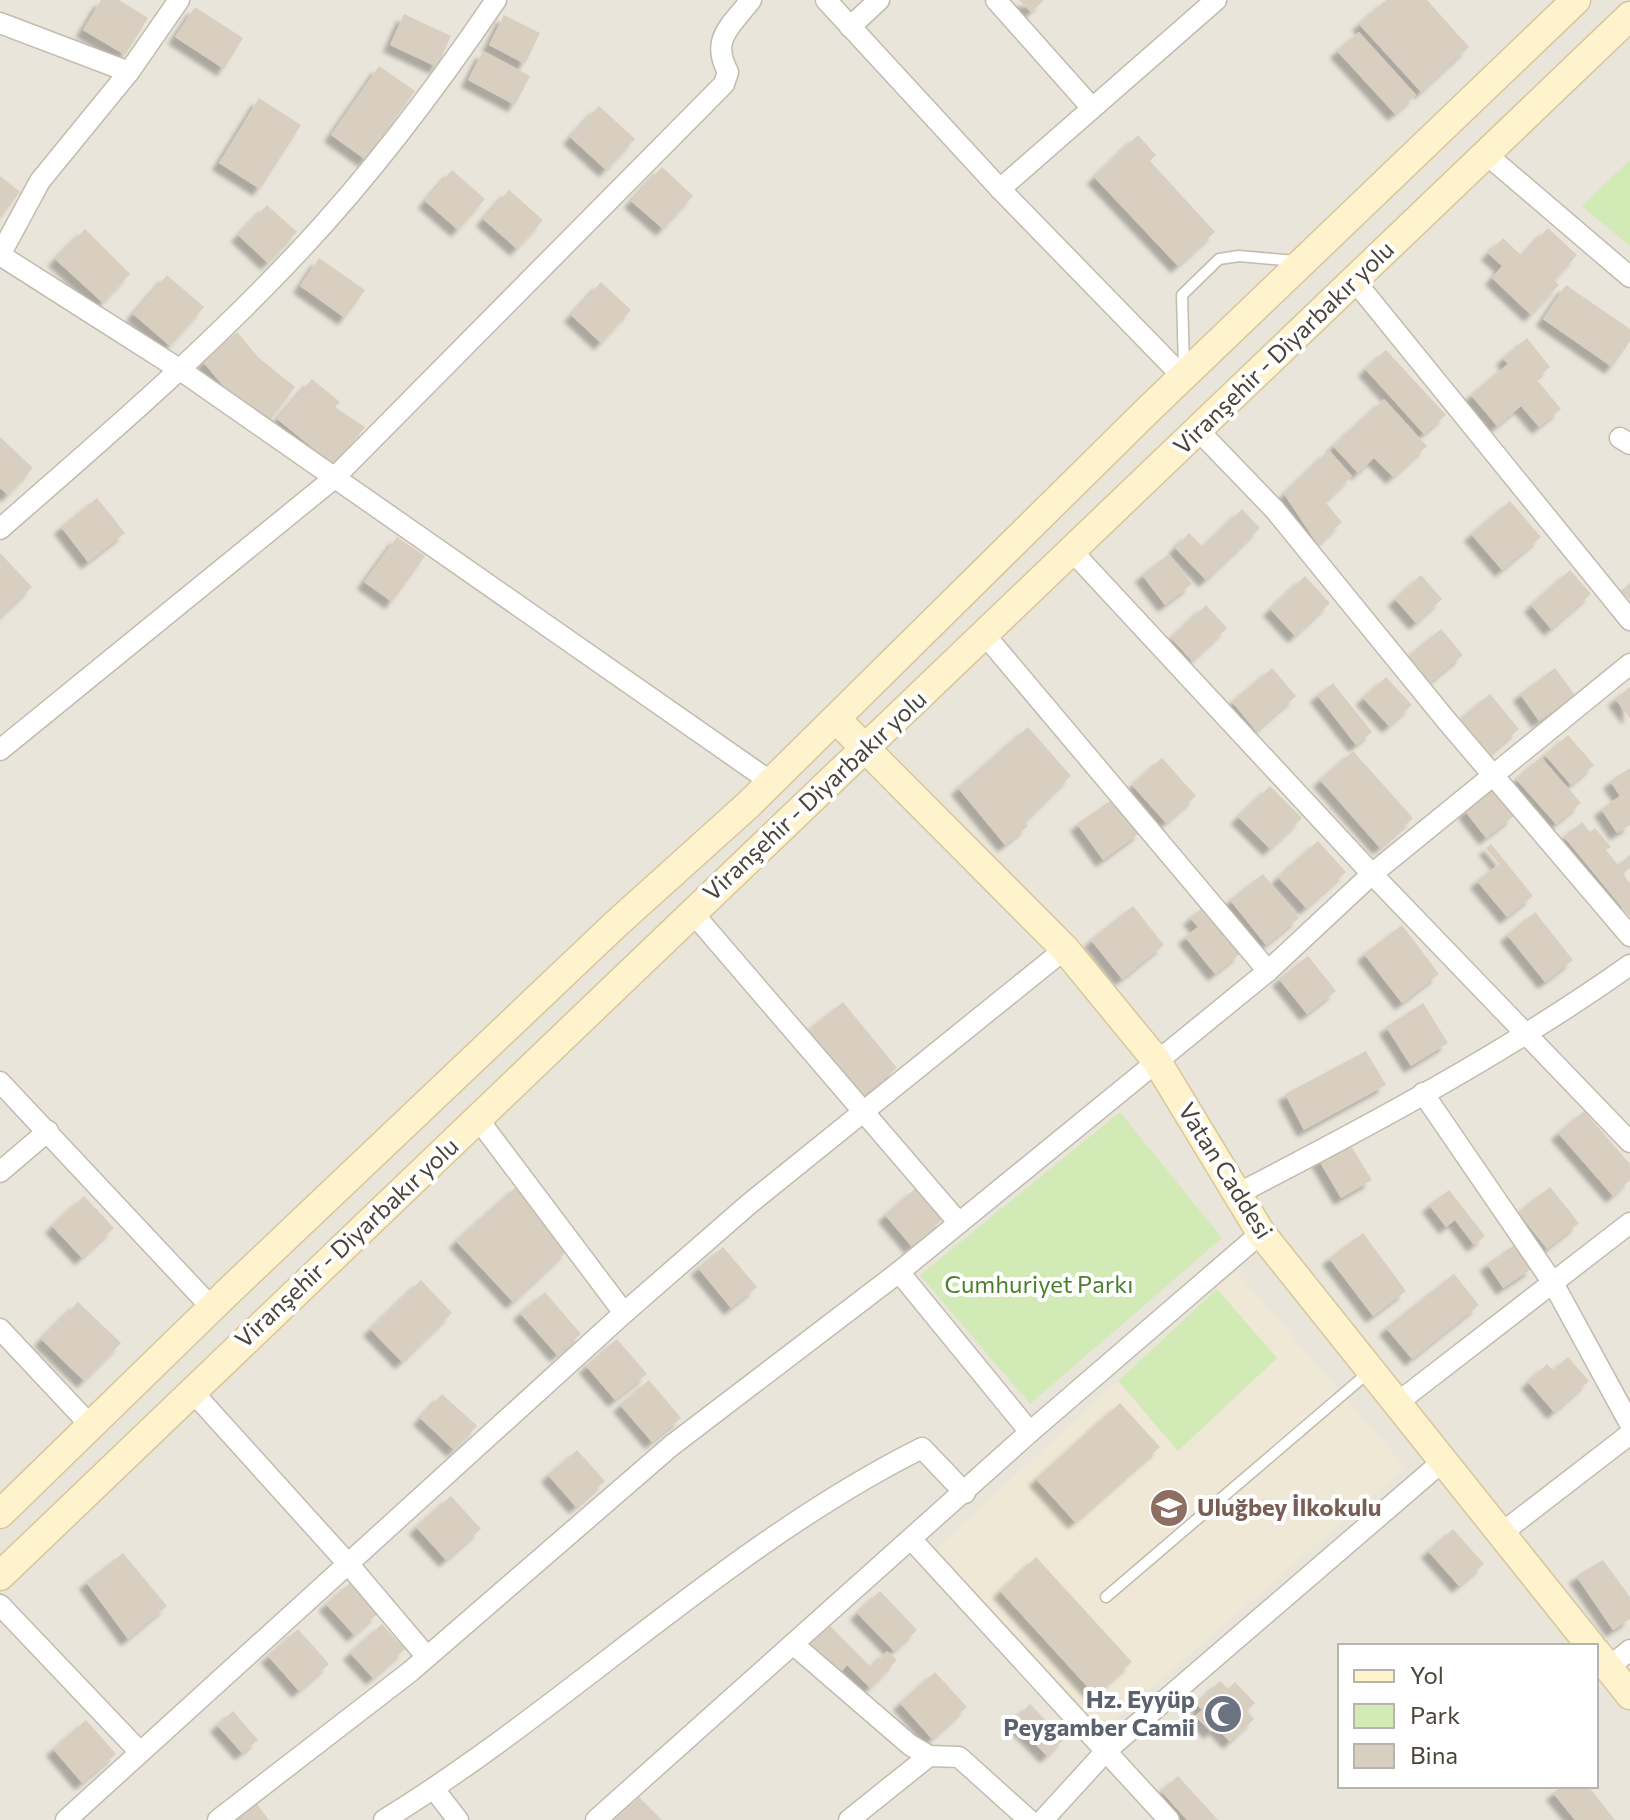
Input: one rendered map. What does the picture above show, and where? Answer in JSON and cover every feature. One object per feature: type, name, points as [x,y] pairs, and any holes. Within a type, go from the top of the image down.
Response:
[{"type":"main road","name":"Viranşehir - Diyarbakır yolu","points":[[0,1514],[212,1308],[771,782],[1149,409],[1185,379],[1302,261],[1576,0]]},
{"type":"main road","name":"Viranşehir - Diyarbakır yolu","points":[[0,1576],[1630,16]]},
{"type":"main road","name":"Vatan Caddesi","points":[[836,719],[1065,949],[1156,1060],[1261,1233],[1443,1461],[1598,1644]]},
{"type":"main road","name":"Vatan Caddesi","points":[[1606,1654],[1630,1695]]},
{"type":"street","points":[[179,0],[129,72],[40,181],[0,255],[179,369],[771,782]]},
{"type":"street","points":[[0,529],[179,369],[301,249],[370,172],[436,89],[496,0]]},
{"type":"street","points":[[0,750],[333,479],[724,84],[728,72],[719,55],[721,39],[751,0]]},
{"type":"street","points":[[826,0],[1000,189],[1185,379]]},
{"type":"street","points":[[850,27],[879,0]]},
{"type":"street","points":[[996,0],[1092,108]]},
{"type":"street","points":[[1000,189],[1216,0]]},
{"type":"street","points":[[0,23],[129,72]]},
{"type":"street","points":[[1486,154],[1630,277]]},
{"type":"street","points":[[1354,280],[1630,620]]},
{"type":"street","points":[[1198,430],[1275,510],[1630,936]]},
{"type":"street","points":[[1072,551],[1372,874],[1630,1142]]},
{"type":"street","points":[[985,635],[1268,971]]},
{"type":"street","points":[[218,1820],[427,1657],[671,1446],[899,1272],[1268,971],[1372,874],[1630,664]]},
{"type":"street","points":[[692,912],[959,1223]]},
{"type":"street","points":[[66,1820],[139,1751],[350,1566],[624,1313],[864,1110],[1065,949]]},
{"type":"street","points":[[1239,1193],[1358,1132],[1570,1007],[1630,965]]},
{"type":"street","points":[[0,1082],[212,1308]]},
{"type":"street","points":[[1423,1093],[1553,1283],[1630,1424]]},
{"type":"street","points":[[478,1119],[624,1313]]},
{"type":"street","points":[[0,1172],[48,1131]]},
{"type":"street","points":[[1397,1403],[1630,1223]]},
{"type":"street","points":[[596,1820],[1030,1432],[1261,1233]]},
{"type":"street","points":[[899,1272],[1030,1432]]},
{"type":"street","points":[[0,1329],[91,1426]]},
{"type":"street","points":[[191,1390],[350,1566],[427,1657]]},
{"type":"street","points":[[1503,1532],[1630,1434]]},
{"type":"street","points":[[384,1820],[434,1789],[582,1676],[859,1478],[922,1448],[965,1493]]},
{"type":"street","points":[[1043,1820],[1106,1751],[1443,1461]]},
{"type":"street","points":[[911,1539],[1169,1820]]},
{"type":"street","points":[[0,1605],[139,1751]]},
{"type":"street","points":[[793,1644],[910,1745],[929,1756],[959,1757],[1029,1820]]},
{"type":"street","points":[[849,1820],[929,1756]]},
{"type":"street","points":[[434,1789],[458,1820]]},
{"type":"lane","points":[[1185,379],[1182,295],[1219,259],[1239,256],[1302,261]]},
{"type":"lane","points":[[1106,1597],[1370,1371]]},
{"type":"shaded area","points":[[0,0],[1630,0],[1630,1820],[0,1820]]},
{"type":"shaded area","name":"Uluğbey İlkokulu","points":[[1236,1271],[1405,1467],[1103,1730],[936,1549]]},
{"type":"green space","points":[[1630,160],[1630,246],[1582,206]]},
{"type":"green space","name":"Cumhuriyet Parkı","points":[[1120,1112],[1222,1238],[1030,1404],[920,1275]]},
{"type":"green space","points":[[1217,1289],[1277,1358],[1178,1451],[1118,1381]]},
{"type":"building","points":[[101,0],[119,0],[148,18],[125,55],[83,30]]},
{"type":"building","points":[[1019,0],[1044,0],[1031,12]]},
{"type":"building","points":[[1386,0],[1427,0],[1469,47],[1421,92],[1359,24]]},
{"type":"building","points":[[195,7],[243,38],[224,69],[175,37]]},
{"type":"building","points":[[404,14],[451,36],[437,67],[390,45]]},
{"type":"building","points":[[504,15],[540,33],[525,64],[489,45]]},
{"type":"building","points":[[1359,32],[1416,95],[1395,114],[1337,51]]},
{"type":"building","points":[[483,51],[530,76],[515,105],[468,80]]},
{"type":"building","points":[[379,66],[415,91],[366,160],[331,135]]},
{"type":"building","points":[[259,98],[301,125],[260,189],[219,163]]},
{"type":"building","points":[[599,106],[635,139],[606,170],[570,137]]},
{"type":"building","points":[[1138,135],[1156,155],[1150,161],[1215,232],[1178,266],[1094,177]]},
{"type":"building","points":[[662,167],[693,196],[663,229],[631,201]]},
{"type":"building","points":[[452,170],[485,199],[458,230],[425,201]]},
{"type":"building","points":[[0,176],[20,192],[0,218]]},
{"type":"building","points":[[509,190],[543,220],[517,249],[483,219]]},
{"type":"building","points":[[267,205],[297,232],[268,263],[238,235]]},
{"type":"building","points":[[1548,228],[1577,255],[1554,280],[1559,285],[1531,315],[1492,278],[1502,266],[1488,253],[1503,238],[1522,256]]},
{"type":"building","points":[[85,229],[130,274],[103,303],[55,259]]},
{"type":"building","points":[[319,258],[365,290],[345,318],[300,286]]},
{"type":"building","points":[[167,275],[204,307],[170,346],[133,314]]},
{"type":"building","points":[[601,282],[631,310],[601,343],[571,315]]},
{"type":"building","points":[[1566,285],[1630,329],[1630,341],[1612,367],[1543,319]]},
{"type":"building","points":[[237,332],[259,358],[295,387],[270,420],[225,388],[203,362]]},
{"type":"building","points":[[1527,338],[1550,367],[1536,379],[1561,409],[1539,427],[1521,406],[1497,426],[1471,395],[1508,364],[1503,358]]},
{"type":"building","points":[[1386,350],[1446,415],[1424,434],[1365,369]]},
{"type":"building","points":[[312,379],[340,402],[335,407],[365,427],[334,465],[277,419]]},
{"type":"building","points":[[1384,399],[1427,446],[1393,477],[1374,458],[1358,473],[1333,446]]},
{"type":"building","points":[[0,437],[33,468],[8,495],[0,488]]},
{"type":"building","points":[[1329,450],[1352,476],[1325,502],[1342,522],[1318,545],[1284,494]]},
{"type":"building","points":[[97,498],[125,533],[88,562],[61,527]]},
{"type":"building","points":[[1510,501],[1541,537],[1502,570],[1471,534]]},
{"type":"building","points":[[1242,509],[1260,528],[1206,580],[1175,548],[1189,533],[1203,547]]},
{"type":"building","points":[[397,537],[425,556],[392,602],[364,582]]},
{"type":"building","points":[[0,553],[32,587],[0,617]]},
{"type":"building","points":[[1169,554],[1192,584],[1165,605],[1142,575]]},
{"type":"building","points":[[1570,570],[1591,594],[1551,629],[1531,605]]},
{"type":"building","points":[[1421,575],[1442,599],[1416,623],[1395,599]]},
{"type":"building","points":[[1305,576],[1330,603],[1295,636],[1270,609]]},
{"type":"building","points":[[1630,583],[1630,600],[1621,591]]},
{"type":"building","points":[[1206,605],[1227,628],[1192,661],[1171,638]]},
{"type":"building","points":[[1441,629],[1463,655],[1427,685],[1405,659]]},
{"type":"building","points":[[1272,668],[1296,696],[1256,731],[1232,702]]},
{"type":"building","points":[[1555,668],[1575,695],[1539,721],[1520,694]]},
{"type":"building","points":[[1386,677],[1412,705],[1389,726],[1363,698]]},
{"type":"building","points":[[1333,683],[1372,732],[1356,745],[1317,695]]},
{"type":"building","points":[[1630,687],[1630,718],[1615,699]]},
{"type":"building","points":[[1490,694],[1519,729],[1489,755],[1460,719]]},
{"type":"building","points":[[1028,727],[1071,776],[1025,821],[1028,826],[1005,845],[958,788]]},
{"type":"building","points":[[1568,735],[1594,765],[1571,785],[1545,755]]},
{"type":"building","points":[[1353,751],[1413,818],[1380,848],[1320,780]]},
{"type":"building","points":[[1541,757],[1581,803],[1556,824],[1516,779]]},
{"type":"building","points":[[1162,758],[1196,796],[1166,823],[1132,785]]},
{"type":"building","points":[[1630,768],[1630,825],[1617,833],[1601,809],[1620,796],[1610,781]]},
{"type":"building","points":[[1270,786],[1302,818],[1270,849],[1238,817]]},
{"type":"building","points":[[1493,789],[1514,816],[1486,838],[1465,811]]},
{"type":"building","points":[[1116,797],[1141,832],[1103,860],[1077,824]]},
{"type":"building","points":[[1582,822],[1590,832],[1595,828],[1611,847],[1606,850],[1618,865],[1630,855],[1630,868],[1623,874],[1630,883],[1630,917],[1564,837]]},
{"type":"building","points":[[1318,841],[1346,872],[1306,908],[1278,877]]},
{"type":"building","points":[[1491,844],[1533,896],[1507,917],[1477,881],[1499,864],[1486,848]]},
{"type":"building","points":[[1263,874],[1299,918],[1266,945],[1230,900]]},
{"type":"building","points":[[1133,906],[1164,945],[1122,979],[1091,940]]},
{"type":"building","points":[[1203,907],[1241,953],[1215,974],[1185,937],[1198,927],[1190,918]]},
{"type":"building","points":[[1535,912],[1573,960],[1545,982],[1507,935]]},
{"type":"building","points":[[1402,925],[1439,974],[1402,1003],[1364,954]]},
{"type":"building","points":[[1308,956],[1336,991],[1307,1014],[1279,979]]},
{"type":"building","points":[[843,1002],[897,1068],[863,1096],[808,1030]]},
{"type":"building","points":[[1423,1003],[1448,1043],[1411,1066],[1386,1027]]},
{"type":"building","points":[[1366,1051],[1386,1085],[1304,1130],[1285,1094]]},
{"type":"building","points":[[1584,1111],[1630,1164],[1630,1180],[1613,1196],[1558,1133]]},
{"type":"building","points":[[1348,1141],[1372,1180],[1341,1198],[1318,1159]]},
{"type":"building","points":[[517,1186],[568,1250],[513,1302],[456,1241]]},
{"type":"building","points":[[1550,1187],[1579,1223],[1547,1249],[1518,1212]]},
{"type":"building","points":[[916,1188],[943,1219],[912,1247],[885,1215]]},
{"type":"building","points":[[1449,1190],[1485,1236],[1474,1245],[1455,1220],[1446,1227],[1429,1205]]},
{"type":"building","points":[[84,1196],[114,1228],[82,1258],[52,1226]]},
{"type":"building","points":[[1363,1233],[1406,1291],[1373,1316],[1329,1258]]},
{"type":"building","points":[[1517,1243],[1533,1268],[1503,1288],[1487,1264]]},
{"type":"building","points":[[723,1247],[757,1287],[731,1308],[698,1268]]},
{"type":"building","points":[[1454,1274],[1479,1305],[1412,1359],[1386,1328]]},
{"type":"building","points":[[421,1280],[452,1313],[402,1362],[370,1329]]},
{"type":"building","points":[[545,1292],[581,1334],[557,1355],[520,1313]]},
{"type":"building","points":[[78,1302],[121,1343],[84,1381],[41,1339]]},
{"type":"building","points":[[617,1339],[647,1374],[615,1400],[586,1366]]},
{"type":"building","points":[[1568,1357],[1589,1381],[1554,1412],[1528,1382],[1547,1364],[1553,1370]]},
{"type":"building","points":[[649,1380],[681,1418],[652,1442],[620,1405]]},
{"type":"building","points":[[442,1394],[477,1426],[454,1450],[420,1418]]},
{"type":"building","points":[[1120,1403],[1160,1447],[1075,1522],[1036,1479]]},
{"type":"building","points":[[577,1450],[605,1481],[576,1507],[548,1475]]},
{"type":"building","points":[[451,1496],[481,1529],[446,1560],[416,1527]]},
{"type":"building","points":[[1453,1529],[1484,1564],[1459,1586],[1428,1551]]},
{"type":"building","points":[[123,1553],[167,1606],[128,1639],[86,1582]]},
{"type":"building","points":[[1036,1557],[1132,1662],[1095,1695],[1000,1591]]},
{"type":"building","points":[[1603,1560],[1630,1597],[1630,1619],[1613,1630],[1576,1576]]},
{"type":"building","points":[[350,1583],[378,1613],[354,1635],[326,1604]]},
{"type":"building","points":[[880,1591],[917,1630],[894,1651],[857,1613]]},
{"type":"building","points":[[827,1623],[871,1667],[887,1651],[897,1660],[870,1688],[847,1665],[840,1673],[808,1642]]},
{"type":"building","points":[[382,1624],[405,1649],[373,1678],[350,1653]]},
{"type":"building","points":[[298,1629],[329,1664],[299,1691],[268,1656]]},
{"type":"building","points":[[935,1672],[967,1707],[932,1739],[900,1703]]},
{"type":"building","name":"Hz. Eyyüp Peygamber Camii","points":[[1220,1681],[1228,1689],[1235,1682],[1255,1703],[1247,1711],[1254,1719],[1230,1742],[1216,1727],[1211,1732],[1195,1716],[1202,1710],[1197,1704]]},
{"type":"building","points":[[1030,1704],[1064,1739],[1047,1756],[1013,1721]]},
{"type":"building","points":[[233,1711],[258,1740],[242,1753],[217,1725]]},
{"type":"building","points":[[86,1720],[116,1754],[82,1783],[53,1749]]},
{"type":"building","points":[[1178,1776],[1218,1820],[1187,1820],[1161,1791]]},
{"type":"building","points":[[1559,1788],[1590,1788],[1615,1820],[1575,1820],[1553,1793]]},
{"type":"building","points":[[639,1797],[662,1820],[617,1820]]},
{"type":"building","points":[[257,1804],[269,1820],[236,1820]]},
{"type":"place","name":"Uluğbey İlkokulu","points":[[1169,1508]]},
{"type":"place","name":"Hz. Eyyüp Peygamber Camii","points":[[1223,1714]]}]
